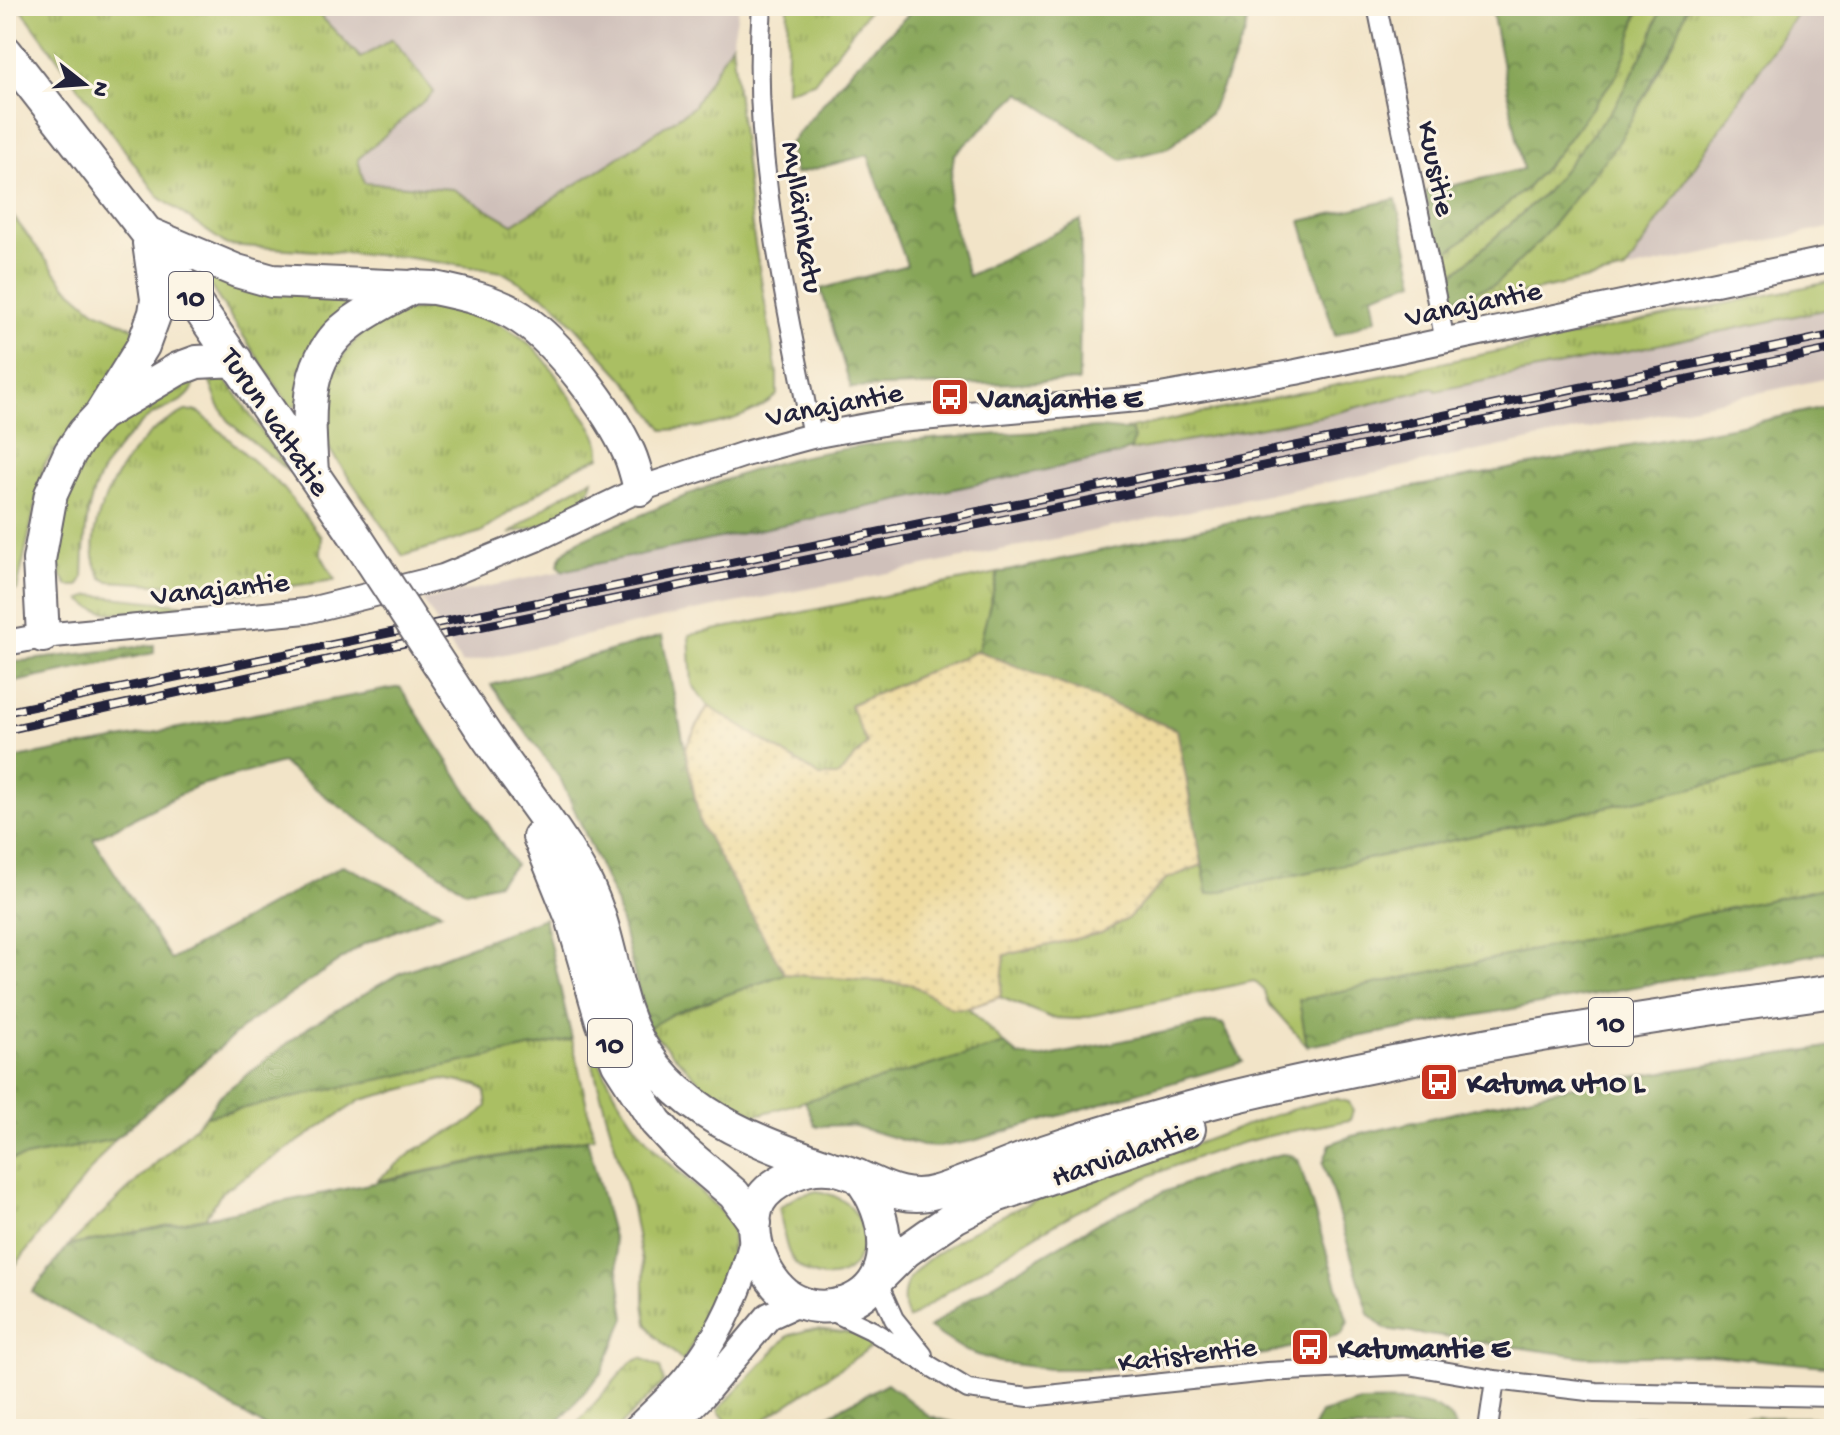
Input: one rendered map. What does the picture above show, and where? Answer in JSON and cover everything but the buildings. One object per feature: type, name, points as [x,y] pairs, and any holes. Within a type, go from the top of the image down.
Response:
[{"type":"highway","name":"Turun valtatie","points":[[6,52],[147,233],[352,531],[503,762],[553,827],[586,883],[626,1014],[654,1065],[696,1106],[722,1124],[765,1145],[827,1166]]},
{"type":"highway","points":[[147,233],[237,271],[272,281],[415,286],[457,292],[521,318],[561,354],[605,414],[629,454],[640,489]]},
{"type":"highway","points":[[43,636],[39,560],[51,494],[70,453],[100,415],[143,346],[155,313],[156,279],[147,233]]},
{"type":"highway","points":[[312,473],[311,385],[330,344],[349,324],[415,286]]},
{"type":"highway","points":[[100,415],[178,369],[197,362],[236,360]]},
{"type":"highway","name":"Turun valtatie","points":[[503,762],[552,865],[618,1063],[656,1122],[680,1148],[734,1194],[755,1226]]},
{"type":"highway","name":"Harvialantie","points":[[858,1176],[887,1190],[907,1194],[936,1192],[1039,1153],[1121,1127],[1389,1062],[1529,1035],[1834,991]]},
{"type":"highway","name":"Harvialantie","points":[[878,1280],[906,1251],[927,1236],[996,1196],[1389,1062]]},
{"type":"highway","points":[[755,1226],[760,1202],[767,1191],[793,1174],[816,1166],[827,1166]]},
{"type":"highway","name":"10","points":[[827,1166],[858,1176]]},
{"type":"highway","points":[[858,1176],[870,1189],[884,1230],[884,1255],[878,1280]]},
{"type":"highway","name":"10","points":[[755,1226],[760,1255],[772,1281],[796,1301],[818,1306],[849,1302],[878,1280]]},
{"type":"main road","points":[[636,1429],[687,1377],[718,1330],[743,1275],[755,1226]]},
{"type":"main road","points":[[669,1429],[702,1396],[769,1316],[793,1305],[818,1306]]},
{"type":"street","name":"Myllärinkatu","points":[[762,6],[759,76],[765,168],[812,436]]},
{"type":"street","name":"Kuusitie","points":[[1377,6],[1445,341]]},
{"type":"street","name":"Vanajantie","points":[[6,643],[43,636],[306,611],[428,581],[536,539],[640,489],[745,454],[812,436],[899,420],[1149,398],[1296,372],[1834,258]]},
{"type":"street","name":"Katistentie","points":[[878,1280],[894,1319],[934,1370]]},
{"type":"street","name":"Katistentie","points":[[818,1306],[880,1335],[968,1389],[1029,1397],[1267,1372],[1408,1365],[1495,1380],[1596,1392],[1834,1397]]},
{"type":"street","points":[[1488,1429],[1495,1380]]},
{"type":"shaded area","points":[[311,6],[739,6],[732,43],[693,107],[513,224],[453,189],[364,183],[358,159],[361,58]]},
{"type":"shaded area","points":[[1491,6],[1834,6],[1834,227],[1547,287]]},
{"type":"shaded area","points":[[1834,308],[1834,377],[669,616],[462,664],[423,600],[1127,453],[1323,416],[1435,387],[1437,391]]},
{"type":"green space","points":[[19,6],[311,6],[361,58],[392,39],[434,92],[358,159],[364,183],[453,189],[513,224],[693,107],[732,43],[752,227],[777,373],[777,395],[752,411],[724,422],[664,430],[634,390],[552,301],[502,272],[404,257],[227,245],[159,197]]},
{"type":"green space","points":[[788,6],[872,6],[814,82],[786,91]]},
{"type":"green space","points":[[917,6],[1249,6],[1245,34],[1210,114],[1168,148],[1122,160],[1020,93],[954,155],[948,203],[968,276],[1081,220],[1079,381],[851,388],[821,289],[907,265],[868,155],[795,174],[789,144],[853,68]]},
{"type":"green space","points":[[1491,6],[1639,6],[1630,43],[1618,73],[1557,154],[1527,188],[1437,261],[1425,192],[1523,169]]},
{"type":"green space","points":[[1639,6],[1661,6],[1651,39],[1616,104],[1546,192],[1446,281],[1495,285],[1554,223],[1630,120],[1652,83],[1688,6],[1802,6],[1625,271],[1451,309],[1445,303],[1437,261],[1527,188],[1557,154],[1618,73]]},
{"type":"green space","points":[[1661,6],[1688,6],[1675,40],[1619,142],[1538,243],[1495,285],[1452,299],[1446,281],[1546,192],[1616,104],[1651,39]]},
{"type":"green space","points":[[1396,199],[1415,281],[1372,295],[1376,319],[1335,336],[1301,221]]},
{"type":"green space","points":[[6,207],[66,286],[94,310],[138,330],[115,376],[44,465],[17,590],[6,591]]},
{"type":"green space","points":[[199,269],[372,295],[291,408]]},
{"type":"green space","points":[[1834,281],[1834,308],[1436,391],[1434,388],[1323,416],[1130,451],[1131,431],[1126,429]]},
{"type":"green space","points":[[437,307],[488,319],[512,331],[533,347],[550,366],[592,428],[600,457],[573,469],[481,532],[403,556],[329,448],[324,410],[327,392],[341,359],[364,332],[392,316]]},
{"type":"green space","points":[[195,374],[195,383],[187,396],[145,420],[107,463],[98,480],[88,516],[83,578],[79,586],[68,586],[61,575],[55,545],[65,489],[99,433]]},
{"type":"green space","points":[[207,374],[223,378],[233,389],[289,472],[230,423],[218,404]]},
{"type":"green space","points":[[1834,405],[1834,757],[1208,894],[1177,730],[978,651],[998,573],[1254,517]]},
{"type":"green space","points":[[185,411],[198,411],[284,489],[321,537],[320,553],[335,580],[234,594],[102,578],[95,561],[94,541],[97,520],[115,478],[140,443]]},
{"type":"green space","points":[[1098,428],[1131,431],[1134,438],[1131,449],[1117,455],[562,571],[558,565],[568,549],[586,537],[728,479],[791,459],[905,441]]},
{"type":"green space","points":[[593,479],[581,503],[572,511],[548,523],[509,534],[556,499]]},
{"type":"green space","points":[[998,573],[978,651],[851,704],[867,744],[838,776],[820,776],[708,706],[692,684],[689,635]]},
{"type":"green space","points":[[91,595],[218,608],[110,613],[92,608],[81,600]]},
{"type":"green space","points":[[662,636],[700,823],[785,974],[672,1014],[648,1028],[616,902],[561,780],[491,685]]},
{"type":"green space","points":[[154,645],[154,653],[6,684],[6,663]]},
{"type":"green space","points":[[400,687],[515,865],[498,883],[466,891],[333,802],[282,763],[197,786],[93,839],[171,960],[343,865],[442,912],[364,944],[247,1024],[115,1139],[6,1161],[6,760]]},
{"type":"green space","points":[[1834,757],[1834,886],[1300,1000],[1307,1046],[1269,1004],[1264,990],[1254,981],[1075,1019],[1052,1018],[1000,997],[1005,955],[1101,933],[1127,919],[1166,879],[1202,865],[1208,894]]},
{"type":"green space","points":[[1834,886],[1834,951],[1307,1046],[1299,1000]]},
{"type":"green space","points":[[544,918],[572,1039],[206,1116],[218,1097],[310,1026],[398,974]]},
{"type":"green space","points":[[785,974],[911,984],[952,1007],[968,1008],[1005,1044],[750,1117],[722,1105],[648,1028],[672,1014]]},
{"type":"green space","points":[[1214,1022],[1223,1024],[1243,1062],[973,1141],[939,1147],[922,1146],[851,1125],[815,1126],[805,1101],[1005,1044],[1019,1056],[1039,1058]]},
{"type":"green space","points":[[572,1039],[594,1137],[376,1181],[415,1150],[473,1120],[487,1106],[485,1091],[477,1085],[443,1079],[361,1100],[222,1192],[205,1218],[68,1246],[206,1116]]},
{"type":"green space","points":[[1834,1046],[1834,1367],[1711,1355],[1587,1357],[1385,1329],[1369,1314],[1323,1163],[1330,1144],[1352,1136],[1572,1086]]},
{"type":"green space","points":[[599,1061],[623,1107],[645,1138],[719,1210],[731,1226],[733,1242],[725,1277],[683,1361],[655,1336],[647,1323],[644,1273],[632,1208],[592,1062]]},
{"type":"green space","points":[[1336,1099],[1349,1102],[1353,1111],[1350,1120],[1260,1138],[1212,1152],[1120,1190],[990,1263],[908,1319],[904,1293],[914,1273],[952,1243],[981,1226],[1071,1186],[1281,1113]]},
{"type":"green space","points":[[116,1138],[6,1277],[6,1161]]},
{"type":"green space","points":[[587,1139],[614,1241],[625,1318],[602,1372],[552,1429],[269,1429],[32,1292],[68,1246]]},
{"type":"green space","points":[[1282,1154],[1298,1159],[1348,1322],[1342,1334],[1266,1354],[1102,1369],[1049,1369],[998,1362],[966,1351],[929,1328],[965,1301],[1099,1222],[1166,1191]]},
{"type":"green space","points":[[817,1191],[839,1199],[854,1212],[862,1227],[858,1259],[848,1271],[833,1277],[815,1275],[793,1260],[788,1251],[779,1208],[797,1196]]},
{"type":"green space","points":[[818,1329],[859,1334],[874,1345],[751,1429],[728,1423],[718,1410],[788,1336]]},
{"type":"green space","points":[[641,1358],[660,1367],[664,1382],[617,1429],[572,1429],[630,1363]]},
{"type":"green space","points":[[887,1383],[930,1417],[980,1429],[803,1429]]},
{"type":"green space","points":[[1360,1402],[1429,1406],[1441,1410],[1450,1418],[1455,1429],[1313,1429],[1321,1413]]},
{"type":"green space","points":[[1634,1417],[1834,1417],[1834,1429],[1555,1429],[1597,1427]]},
{"type":"sand","points":[[978,651],[1177,730],[1202,865],[1166,879],[1127,919],[1101,933],[1005,955],[1000,997],[968,1008],[952,1008],[911,984],[785,974],[700,823],[685,748],[708,706],[820,776],[838,776],[867,744],[850,705]]},
{"type":"railway","points":[[6,712],[1834,335]]},
{"type":"railway","points":[[6,730],[464,630],[1834,349]]},
{"type":"place","name":"Vanajantie E","points":[[950,397]]},
{"type":"place","name":"Katuma vt10 L","points":[[1439,1082]]},
{"type":"place","name":"Katumantie E","points":[[1310,1347]]}]
